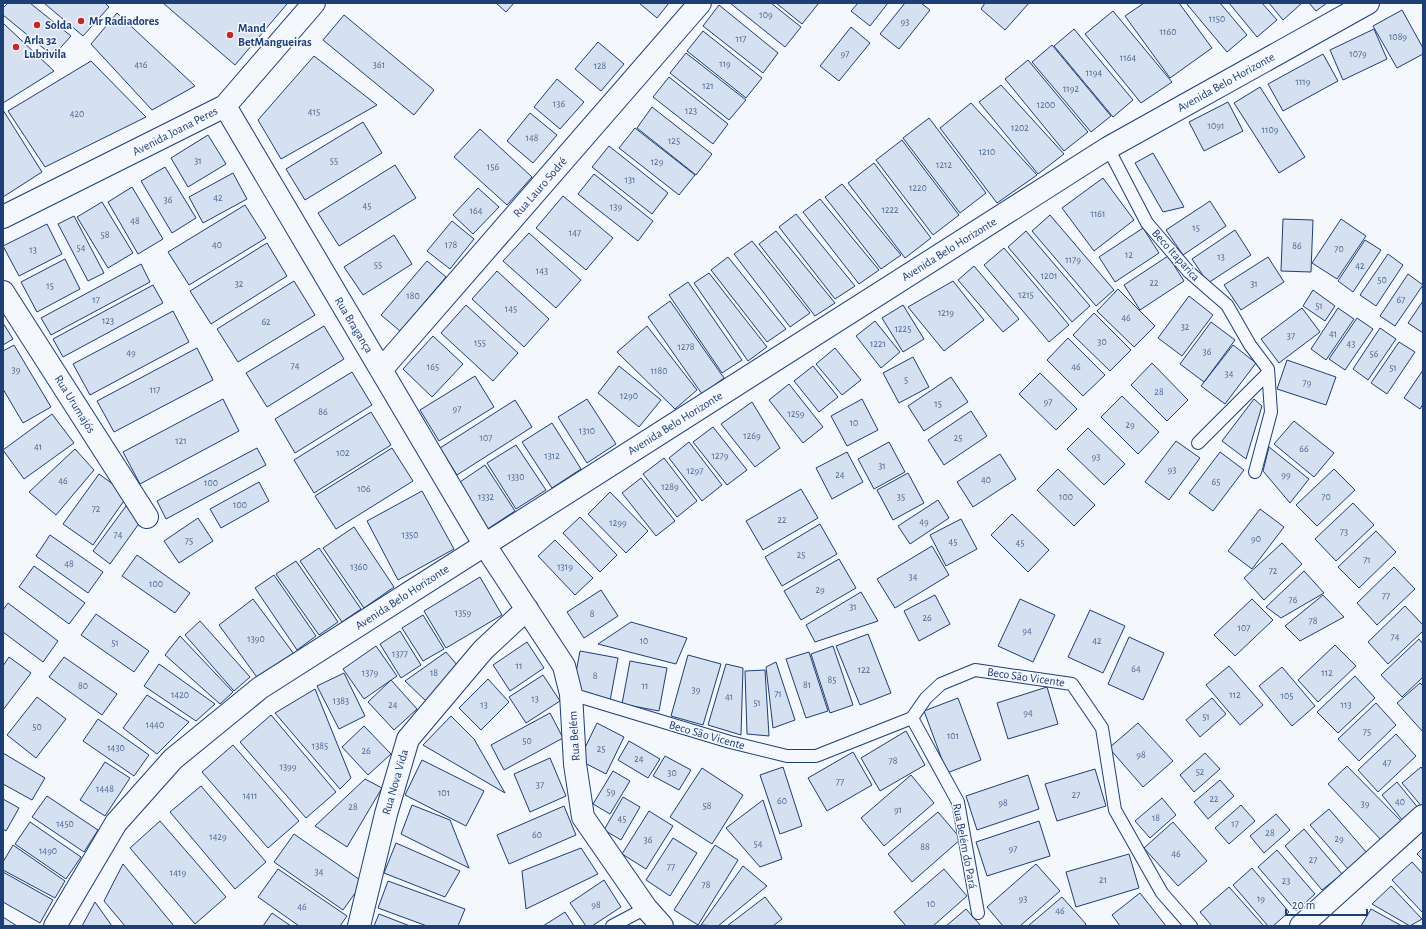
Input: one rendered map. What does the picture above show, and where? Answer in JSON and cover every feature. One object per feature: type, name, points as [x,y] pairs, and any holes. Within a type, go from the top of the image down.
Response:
[{"type":"street","name":"Avenida Joana Peres","points":[[3,217],[225,106],[314,3]]},
{"type":"street","name":"Rua Lauro Sodré","points":[[381,370],[700,3]]},
{"type":"street","name":"Avenida Belo Horizonte","points":[[55,926],[116,823],[173,759],[260,688],[1108,148],[1368,3]]},
{"type":"street","name":"Rua Bragança","points":[[225,106],[484,544]]},
{"type":"street","name":"Rua Urumajós","points":[[3,292],[147,517]]},
{"type":"street","name":"Rua Belém","points":[[484,544],[564,666],[571,694],[575,764],[583,817],[646,908],[662,926]]},
{"type":"street","name":"Rua Nova Vida","points":[[359,926],[386,814],[408,739],[483,650],[527,609]]},
{"type":"street","points":[[1301,926],[1423,816]]},
{"type":"lane","name":"Beco Itaparica","points":[[1108,148],[1147,223],[1189,272],[1227,305],[1250,345],[1268,369],[1271,412],[1255,472]]},
{"type":"lane","points":[[1198,443],[1268,373]]},
{"type":"lane","name":"Beco São Vicente","points":[[571,694],[730,742],[787,756],[816,756],[912,718],[926,698],[941,684],[975,670],[1072,684],[1102,728],[1115,810],[1162,893],[1191,926]]},
{"type":"lane","name":"Rua Belém do Pará","points":[[912,718],[958,802],[978,913]]},
{"type":"lane","points":[[612,926],[646,908]]},
{"type":"building","name":"Solda","points":[[8,3],[30,3],[71,36],[53,56],[3,15],[3,8]]},
{"type":"building","name":"Mr Radiadores","points":[[44,3],[105,3],[109,7],[83,36]]},
{"type":"building","name":"Mand BetMangueiras","points":[[163,3],[286,3],[287,4],[235,65]]},
{"type":"building","points":[[496,3],[514,3],[506,12]]},
{"type":"building","points":[[639,3],[669,3],[657,18]]},
{"type":"building","points":[[730,3],[771,3],[801,27],[785,47]]},
{"type":"building","points":[[776,3],[818,3],[818,4],[802,24]]},
{"type":"building","points":[[858,3],[888,3],[870,26],[851,11]]},
{"type":"building","points":[[905,3],[921,3],[930,10],[899,49],[880,34]]},
{"type":"building","points":[[985,3],[1029,3],[1005,30],[981,9]]},
{"type":"building","points":[[1144,3],[1179,3],[1212,48],[1170,78],[1125,16]]},
{"type":"building","points":[[1186,3],[1220,3],[1247,35],[1227,52]]},
{"type":"building","points":[[1229,3],[1262,3],[1277,20],[1257,37]]},
{"type":"building","points":[[1269,3],[1302,3],[1283,20]]},
{"type":"building","points":[[1309,3],[1327,3],[1316,11]]},
{"type":"building","points":[[719,5],[778,53],[763,73],[703,26]]},
{"type":"building","points":[[1402,10],[1423,48],[1423,54],[1397,68],[1373,26]]},
{"type":"building","points":[[1113,11],[1172,82],[1141,103],[1085,34]]},
{"type":"building","points":[[117,13],[195,86],[152,110],[91,44]]},
{"type":"building","points":[[344,15],[434,90],[414,115],[323,40]]},
{"type":"building","name":"Arla 32 Lubrivila","points":[[3,23],[54,71],[3,103]]},
{"type":"building","points":[[851,27],[870,43],[839,81],[820,66]]},
{"type":"building","points":[[1074,29],[1133,100],[1113,117],[1054,46]]},
{"type":"building","points":[[1374,29],[1387,59],[1343,80],[1330,50]]},
{"type":"building","points":[[703,31],[762,78],[746,98],[687,51]]},
{"type":"building","points":[[598,42],[624,64],[601,91],[575,69]]},
{"type":"building","points":[[1052,45],[1111,116],[1091,132],[1032,62]]},
{"type":"building","points":[[686,53],[746,100],[729,120],[670,73]]},
{"type":"building","points":[[1323,54],[1338,81],[1283,111],[1268,84]]},
{"type":"building","points":[[314,56],[377,105],[281,159],[258,120]]},
{"type":"building","points":[[1028,60],[1088,132],[1064,151],[1005,79]]},
{"type":"building","points":[[91,61],[146,117],[45,167],[8,111]]},
{"type":"building","points":[[669,77],[728,124],[713,144],[653,97]]},
{"type":"building","points":[[557,79],[584,102],[560,129],[534,107]]},
{"type":"building","points":[[1001,85],[1064,154],[1038,174],[979,102]]},
{"type":"building","points":[[1260,87],[1305,157],[1279,173],[1234,103]]},
{"type":"building","points":[[1228,102],[1243,131],[1204,151],[1189,122]]},
{"type":"building","points":[[971,103],[1037,175],[997,203],[940,128]]},
{"type":"building","points":[[652,107],[712,154],[696,175],[637,128]]},
{"type":"building","points":[[3,110],[42,172],[3,197]]},
{"type":"building","points":[[530,113],[557,135],[533,163],[507,141]]},
{"type":"building","points":[[929,118],[986,193],[960,213],[903,138]]},
{"type":"building","points":[[363,122],[382,153],[305,200],[286,169]]},
{"type":"building","points":[[635,128],[695,175],[679,195],[619,148]]},
{"type":"building","points":[[480,129],[532,177],[507,205],[454,157]]},
{"type":"building","points":[[208,135],[226,164],[188,187],[171,158]]},
{"type":"building","points":[[902,140],[959,215],[933,235],[876,160]]},
{"type":"building","points":[[609,146],[668,193],[652,214],[592,167]]},
{"type":"building","points":[[1153,153],[1184,207],[1163,212],[1135,163]]},
{"type":"building","points":[[874,163],[931,238],[905,258],[848,183]]},
{"type":"building","points":[[395,165],[416,198],[339,246],[318,213]]},
{"type":"building","points":[[165,167],[196,218],[172,233],[141,181]]},
{"type":"building","points":[[233,173],[247,199],[203,223],[189,197]]},
{"type":"building","points":[[594,174],[653,221],[638,241],[578,194]]},
{"type":"building","points":[[1103,178],[1134,220],[1094,251],[1062,208]]},
{"type":"building","points":[[842,184],[901,255],[881,269],[825,197]]},
{"type":"building","points":[[132,187],[163,239],[138,254],[108,202]]},
{"type":"building","points":[[478,188],[499,207],[473,234],[453,215]]},
{"type":"building","points":[[563,196],[613,238],[586,270],[536,228]]},
{"type":"building","points":[[820,199],[879,270],[859,284],[803,212]]},
{"type":"building","points":[[1210,201],[1226,226],[1183,255],[1166,230]]},
{"type":"building","points":[[102,202],[133,253],[108,268],[77,217]]},
{"type":"building","points":[[245,205],[266,238],[189,285],[168,252]]},
{"type":"building","points":[[796,214],[855,286],[835,299],[779,227]]},
{"type":"building","points":[[1050,215],[1114,290],[1096,306],[1032,231]]},
{"type":"building","points":[[74,216],[104,273],[88,281],[58,224]]},
{"type":"building","points":[[1283,219],[1313,220],[1311,272],[1281,271]]},
{"type":"building","points":[[1341,219],[1366,236],[1337,279],[1312,263]]},
{"type":"building","points":[[452,221],[474,239],[450,269],[427,251]]},
{"type":"building","points":[[47,224],[62,254],[19,276],[3,246]]},
{"type":"building","points":[[1143,228],[1159,253],[1115,282],[1099,257]]},
{"type":"building","points":[[1235,230],[1251,255],[1208,283],[1192,259]]},
{"type":"building","points":[[776,231],[835,303],[815,316],[759,244]]},
{"type":"building","points":[[1026,231],[1090,306],[1072,322],[1008,247]]},
{"type":"building","points":[[529,233],[581,280],[556,308],[503,261]]},
{"type":"building","points":[[394,235],[412,264],[363,295],[344,267]]},
{"type":"building","points":[[1365,240],[1381,250],[1353,292],[1338,281]]},
{"type":"building","points":[[752,241],[810,313],[790,327],[734,254]]},
{"type":"building","points":[[267,243],[287,276],[211,324],[190,291]]},
{"type":"building","points":[[1004,248],[1069,325],[1049,342],[984,265]]},
{"type":"building","points":[[1388,254],[1403,265],[1376,306],[1360,295]]},
{"type":"building","points":[[1168,256],[1184,281],[1140,310],[1124,285]]},
{"type":"building","points":[[728,257],[786,329],[767,342],[711,270]]},
{"type":"building","points":[[1268,257],[1284,282],[1241,310],[1224,285]]},
{"type":"building","points":[[65,259],[80,289],[37,312],[21,282]]},
{"type":"building","points":[[427,261],[446,277],[400,331],[381,315]]},
{"type":"building","points":[[141,264],[150,282],[51,335],[41,318]]},
{"type":"building","points":[[974,266],[1019,319],[1003,332],[958,280]]},
{"type":"building","points":[[497,271],[549,319],[524,347],[472,299]]},
{"type":"building","points":[[709,273],[767,347],[748,361],[694,283]]},
{"type":"building","points":[[1408,274],[1423,285],[1395,326],[1380,316]]},
{"type":"building","points":[[294,281],[315,315],[238,362],[217,329]]},
{"type":"building","points":[[953,281],[984,320],[944,351],[908,307]]},
{"type":"building","points":[[688,282],[742,360],[722,373],[669,295]]},
{"type":"building","points":[[153,285],[163,303],[63,357],[53,339]]},
{"type":"building","points":[[1118,289],[1155,326],[1134,347],[1097,311]]},
{"type":"building","points":[[1313,290],[1335,306],[1325,321],[1303,306]]},
{"type":"building","points":[[1189,296],[1213,315],[1182,356],[1158,338]]},
{"type":"building","points":[[670,301],[724,378],[702,394],[648,317]]},
{"type":"building","points":[[1423,301],[1423,333],[1408,323]]},
{"type":"building","points":[[466,305],[518,353],[493,381],[441,333]]},
{"type":"building","points":[[903,305],[924,339],[903,352],[882,318]]},
{"type":"building","points":[[1302,308],[1320,332],[1279,363],[1261,339]]},
{"type":"building","points":[[1338,308],[1354,319],[1326,360],[1311,349]]},
{"type":"building","points":[[173,311],[189,342],[90,395],[73,364]]},
{"type":"building","points":[[1094,313],[1131,350],[1110,371],[1073,335]]},
{"type":"building","points":[[1357,318],[1373,329],[1345,370],[1329,359]]},
{"type":"building","points":[[875,321],[900,352],[881,368],[856,336]]},
{"type":"building","points":[[1211,322],[1235,340],[1204,382],[1180,364]]},
{"type":"building","points":[[3,323],[13,339],[3,345]]},
{"type":"building","points":[[324,326],[344,359],[267,407],[246,373]]},
{"type":"building","points":[[647,326],[697,390],[675,409],[617,352]]},
{"type":"building","points":[[1380,328],[1396,339],[1368,380],[1353,369]]},
{"type":"building","points":[[433,336],[463,364],[432,397],[403,369]]},
{"type":"building","points":[[1068,338],[1105,375],[1083,396],[1047,360]]},
{"type":"building","points":[[1399,342],[1415,352],[1387,394],[1371,383]]},
{"type":"building","points":[[14,345],[51,407],[23,423],[3,389],[3,351]]},
{"type":"building","points":[[1233,345],[1256,363],[1225,404],[1201,386]]},
{"type":"building","points":[[197,348],[213,380],[114,432],[97,401]]},
{"type":"building","points":[[835,348],[861,380],[842,395],[816,364]]},
{"type":"building","points":[[913,357],[929,387],[899,403],[883,373]]},
{"type":"building","points":[[1287,360],[1336,377],[1326,405],[1277,389]]},
{"type":"building","points":[[1152,363],[1188,400],[1167,421],[1131,385]]},
{"type":"building","points":[[619,366],[661,400],[639,427],[598,393]]},
{"type":"building","points":[[813,366],[838,397],[819,412],[794,381]]},
{"type":"building","points":[[1423,370],[1423,404],[1420,409],[1404,398]]},
{"type":"building","points":[[352,372],[372,405],[295,453],[275,419]]},
{"type":"building","points":[[1040,373],[1077,409],[1056,430],[1019,394]]},
{"type":"building","points":[[475,376],[494,407],[439,441],[420,410]]},
{"type":"building","points":[[951,377],[968,402],[924,431],[908,406]]},
{"type":"building","points":[[789,384],[823,427],[803,443],[769,400]]},
{"type":"building","points":[[1122,396],[1159,432],[1138,454],[1101,417]]},
{"type":"building","points":[[223,399],[239,431],[140,484],[123,452]]},
{"type":"building","points":[[587,399],[616,444],[587,463],[558,417]]},
{"type":"building","points":[[862,399],[878,430],[847,446],[831,416]]},
{"type":"building","points":[[1254,399],[1262,406],[1246,459],[1222,441]]},
{"type":"building","points":[[515,400],[532,427],[457,475],[440,448]]},
{"type":"building","points":[[752,402],[780,448],[755,467],[721,424]]},
{"type":"building","points":[[971,411],[987,436],[944,465],[928,440]]},
{"type":"building","points":[[371,412],[391,445],[314,493],[294,460]]},
{"type":"building","points":[[52,414],[74,443],[24,479],[3,450]]},
{"type":"building","points":[[1294,421],[1334,453],[1314,477],[1274,444]]},
{"type":"building","points":[[552,423],[581,469],[552,488],[522,442]]},
{"type":"building","points":[[713,427],[747,470],[727,485],[693,442]]},
{"type":"building","points":[[1088,428],[1125,464],[1104,485],[1067,449]]},
{"type":"building","points":[[1176,441],[1200,458],[1169,500],[1145,482]]},
{"type":"building","points":[[689,442],[722,485],[702,501],[669,458]]},
{"type":"building","points":[[889,442],[905,472],[874,489],[858,459]]},
{"type":"building","points":[[516,445],[546,490],[516,509],[487,463]]},
{"type":"building","points":[[1269,447],[1309,479],[1290,503],[1263,471]]},
{"type":"building","points":[[257,448],[266,465],[166,519],[157,501]]},
{"type":"building","points":[[392,448],[413,481],[336,529],[315,496]]},
{"type":"building","points":[[75,449],[94,470],[56,515],[29,492]]},
{"type":"building","points":[[847,452],[863,482],[832,499],[816,468]]},
{"type":"building","points":[[1220,452],[1244,470],[1213,511],[1189,493]]},
{"type":"building","points":[[1000,454],[1016,479],[973,507],[957,482]]},
{"type":"building","points":[[664,458],[697,501],[677,517],[643,474]]},
{"type":"building","points":[[485,465],[515,511],[486,530],[457,484]]},
{"type":"building","points":[[1058,469],[1095,505],[1074,526],[1037,490]]},
{"type":"building","points":[[1334,469],[1355,490],[1317,526],[1296,505]]},
{"type":"building","points":[[908,473],[924,503],[893,520],[877,490]]},
{"type":"building","points":[[99,474],[128,495],[93,545],[63,524]]},
{"type":"building","points":[[641,478],[675,521],[656,536],[622,493]]},
{"type":"building","points":[[259,482],[269,501],[221,528],[210,509]]},
{"type":"building","points":[[801,489],[818,518],[763,550],[746,521]]},
{"type":"building","points":[[422,491],[454,549],[398,580],[367,521]]},
{"type":"building","points":[[610,492],[648,531],[626,553],[588,514]]},
{"type":"building","points":[[938,500],[949,518],[910,544],[898,526]]},
{"type":"building","points":[[1353,503],[1374,525],[1336,561],[1315,539]]},
{"type":"building","points":[[126,506],[143,518],[110,564],[93,551]]},
{"type":"building","points":[[1260,509],[1284,527],[1252,569],[1228,551]]},
{"type":"building","points":[[1012,514],[1049,550],[1028,572],[991,535]]},
{"type":"building","points":[[580,517],[617,555],[600,572],[563,533]]},
{"type":"building","points":[[198,518],[213,541],[179,563],[164,541]]},
{"type":"building","points":[[961,519],[977,549],[946,566],[930,535]]},
{"type":"building","points":[[820,524],[837,554],[782,586],[765,557]]},
{"type":"building","points":[[354,527],[394,587],[364,608],[323,548]]},
{"type":"building","points":[[1376,531],[1396,552],[1359,588],[1338,567]]},
{"type":"building","points":[[50,535],[103,572],[88,593],[36,556]]},
{"type":"building","points":[[555,540],[593,578],[575,595],[538,556]]},
{"type":"building","points":[[1282,543],[1302,564],[1264,600],[1244,578]]},
{"type":"building","points":[[932,546],[949,575],[895,608],[877,579]]},
{"type":"building","points":[[319,548],[361,609],[342,622],[300,561]]},
{"type":"building","points":[[137,555],[190,593],[175,613],[122,576]]},
{"type":"building","points":[[839,559],[856,588],[801,620],[784,591]]},
{"type":"building","points":[[296,561],[338,622],[319,635],[276,574]]},
{"type":"building","points":[[34,566],[85,603],[69,624],[19,587]]},
{"type":"building","points":[[1394,567],[1415,589],[1377,625],[1357,603]]},
{"type":"building","points":[[1304,571],[1324,593],[1281,618],[1266,607]]},
{"type":"building","points":[[274,575],[316,636],[297,650],[255,588]]},
{"type":"building","points":[[480,577],[502,615],[446,648],[424,611]]},
{"type":"building","points":[[601,590],[618,616],[584,638],[567,612]]},
{"type":"building","points":[[861,592],[878,621],[815,642],[806,625]]},
{"type":"building","points":[[935,595],[950,624],[919,641],[904,611]]},
{"type":"building","points":[[1323,595],[1344,617],[1300,641],[1285,626]]},
{"type":"building","points":[[253,599],[294,654],[259,680],[219,625]]},
{"type":"building","points":[[1020,599],[1055,615],[1033,662],[998,646]]},
{"type":"building","points":[[1252,599],[1273,620],[1235,656],[1214,635]]},
{"type":"building","points":[[8,603],[58,641],[43,662],[3,632],[3,610]]},
{"type":"building","points":[[1405,606],[1423,625],[1423,631],[1388,664],[1368,642]]},
{"type":"building","points":[[1090,610],[1125,626],[1103,673],[1068,657]]},
{"type":"building","points":[[96,614],[149,651],[134,672],[81,635]]},
{"type":"building","points":[[423,615],[444,649],[423,661],[402,628]]},
{"type":"building","points":[[200,621],[250,677],[234,691],[185,635]]},
{"type":"building","points":[[631,622],[687,638],[676,664],[598,644]]},
{"type":"building","points":[[400,631],[421,665],[401,678],[380,644]]},
{"type":"building","points":[[868,634],[891,693],[860,705],[836,646]]},
{"type":"building","points":[[180,636],[233,692],[220,704],[165,655]]},
{"type":"building","points":[[1129,637],[1164,653],[1143,700],[1108,684]]},
{"type":"building","points":[[1419,639],[1423,644],[1423,677],[1402,697],[1381,675]]},
{"type":"building","points":[[527,642],[544,668],[510,691],[493,665]]},
{"type":"building","points":[[1335,645],[1356,666],[1318,702],[1298,680]]},
{"type":"building","points":[[376,646],[397,676],[364,699],[343,669]]},
{"type":"building","points":[[833,646],[853,705],[830,713],[811,654]]},
{"type":"building","points":[[580,651],[618,658],[610,701],[572,694]]},
{"type":"building","points":[[446,652],[458,666],[426,701],[405,681]]},
{"type":"building","points":[[809,652],[828,711],[806,718],[786,659]]},
{"type":"building","points":[[688,655],[721,664],[703,725],[671,716]]},
{"type":"building","points":[[9,657],[31,673],[3,710],[3,666]]},
{"type":"building","points":[[64,657],[117,694],[102,715],[49,677]]},
{"type":"building","points":[[630,661],[667,668],[659,711],[622,704]]},
{"type":"building","points":[[776,662],[795,720],[773,728],[766,667]]},
{"type":"building","points":[[159,664],[215,704],[196,721],[144,686]]},
{"type":"building","points":[[726,664],[743,668],[741,735],[708,725]]},
{"type":"building","points":[[1229,666],[1263,705],[1240,725],[1206,685]]},
{"type":"building","points":[[1282,667],[1315,706],[1292,726],[1259,686]]},
{"type":"building","points":[[765,670],[769,736],[747,734],[745,671]]},
{"type":"building","points":[[344,673],[365,716],[339,729],[317,686]]},
{"type":"building","points":[[543,675],[560,701],[526,723],[509,697]]},
{"type":"building","points":[[1355,676],[1375,698],[1338,733],[1317,712]]},
{"type":"building","points":[[488,679],[509,702],[481,730],[459,708]]},
{"type":"building","points":[[391,680],[417,709],[394,730],[368,702]]},
{"type":"building","points":[[1420,683],[1423,686],[1423,732],[1397,703]]},
{"type":"building","points":[[1047,687],[1058,724],[1008,739],[997,703]]},
{"type":"building","points":[[315,689],[351,778],[340,789],[275,713]]},
{"type":"building","points":[[147,695],[189,722],[157,754],[123,728]]},
{"type":"building","points":[[37,697],[66,719],[36,758],[7,735]]},
{"type":"building","points":[[958,698],[981,760],[947,773],[924,711]]},
{"type":"building","points":[[1212,698],[1226,714],[1200,737],[1186,720]]},
{"type":"building","points":[[1376,703],[1396,725],[1359,761],[1338,739]]},
{"type":"building","points":[[550,713],[563,738],[504,770],[491,745]]},
{"type":"building","points":[[271,715],[336,792],[306,818],[240,742]]},
{"type":"building","points":[[451,716],[474,739],[505,793],[423,745]]},
{"type":"building","points":[[98,719],[149,755],[134,776],[83,741]]},
{"type":"building","points":[[597,723],[624,737],[606,774],[579,760]]},
{"type":"building","points":[[1138,723],[1173,761],[1143,787],[1109,748]]},
{"type":"building","points":[[364,726],[391,754],[368,775],[342,747]]},
{"type":"building","points":[[906,731],[925,765],[880,791],[861,758]]},
{"type":"building","points":[[1396,734],[1416,756],[1378,792],[1358,770]]},
{"type":"building","points":[[629,741],[660,759],[648,778],[618,760]]},
{"type":"building","points":[[233,745],[299,821],[268,848],[202,772]]},
{"type":"building","points":[[853,752],[872,785],[827,811],[808,778]]},
{"type":"building","points":[[3,753],[45,778],[32,800],[3,784]]},
{"type":"building","points":[[1205,753],[1220,769],[1194,792],[1180,775]]},
{"type":"building","points":[[665,756],[691,770],[679,790],[653,776]]},
{"type":"building","points":[[550,758],[566,796],[530,812],[514,774]]},
{"type":"building","points":[[422,760],[484,791],[466,826],[405,795]]},
{"type":"building","points":[[105,762],[130,778],[105,816],[80,800]]},
{"type":"building","points":[[1347,766],[1403,823],[1383,842],[1328,784]]},
{"type":"building","points":[[783,767],[802,826],[780,834],[760,775]]},
{"type":"building","points":[[1421,767],[1423,770],[1423,808],[1402,783]]},
{"type":"building","points":[[702,768],[743,795],[712,844],[670,817]]},
{"type":"building","points":[[1095,769],[1106,806],[1057,821],[1045,784]]},
{"type":"building","points":[[613,771],[630,781],[610,814],[593,804]]},
{"type":"building","points":[[911,775],[934,803],[884,846],[861,818]]},
{"type":"building","points":[[1028,775],[1039,809],[977,830],[966,796]]},
{"type":"building","points":[[365,779],[382,788],[347,847],[315,826]]},
{"type":"building","points":[[1220,780],[1234,796],[1208,819],[1194,802]]},
{"type":"building","points":[[1397,782],[1419,809],[1403,821],[1382,795]]},
{"type":"building","points":[[201,786],[266,862],[235,889],[170,812]]},
{"type":"building","points":[[47,796],[98,830],[84,852],[32,817]]},
{"type":"building","points":[[623,797],[640,807],[621,840],[604,830]]},
{"type":"building","points":[[1162,798],[1176,815],[1150,838],[1135,821]]},
{"type":"building","points":[[3,799],[19,808],[6,831],[3,829]]},
{"type":"building","points":[[763,800],[782,859],[760,867],[726,828]]},
{"type":"building","points":[[412,805],[450,820],[469,868],[401,834]]},
{"type":"building","points":[[1241,805],[1255,821],[1229,844],[1215,828]]},
{"type":"building","points":[[564,806],[576,835],[509,864],[497,835]]},
{"type":"building","points":[[1329,809],[1367,853],[1348,869],[1310,825]]},
{"type":"building","points":[[649,811],[673,826],[646,869],[622,854]]},
{"type":"building","points":[[938,812],[961,839],[912,882],[888,854]]},
{"type":"building","points":[[1276,814],[1290,830],[1264,853],[1250,836]]},
{"type":"building","points":[[160,821],[226,897],[195,924],[130,848]]},
{"type":"building","points":[[1039,821],[1050,856],[987,876],[976,842]]},
{"type":"building","points":[[30,822],[81,857],[66,879],[15,844]]},
{"type":"building","points":[[1173,822],[1207,861],[1178,886],[1144,848]]},
{"type":"building","points":[[1304,829],[1342,874],[1322,890],[1285,846]]},
{"type":"building","points":[[294,834],[363,882],[343,910],[274,862]]},
{"type":"building","points":[[673,838],[697,853],[670,896],[646,880]]},
{"type":"building","points":[[396,843],[460,871],[445,897],[384,873]]},
{"type":"building","points":[[13,845],[65,881],[55,898],[3,870],[3,862]]},
{"type":"building","points":[[715,845],[738,860],[698,925],[674,910]]},
{"type":"building","points":[[581,848],[598,874],[526,909],[522,871]]},
{"type":"building","points":[[1423,848],[1423,860],[1417,854]]},
{"type":"building","points":[[1277,850],[1315,894],[1296,911],[1258,867]]},
{"type":"building","points":[[1129,854],[1139,888],[1076,907],[1066,872]]},
{"type":"building","points":[[1412,862],[1423,874],[1423,913],[1392,880]]},
{"type":"building","points":[[123,864],[174,926],[125,926],[104,901]]},
{"type":"building","points":[[1036,864],[1060,891],[1020,926],[1003,926],[987,907]]},
{"type":"building","points":[[743,866],[767,886],[718,926],[701,925]]},
{"type":"building","points":[[1252,868],[1289,912],[1273,926],[1268,926],[1233,885]]},
{"type":"building","points":[[278,869],[347,916],[340,926],[299,926],[258,897]]},
{"type":"building","points":[[944,869],[967,896],[933,926],[906,926],[894,912]]},
{"type":"building","points":[[3,872],[53,900],[40,923],[3,902]]},
{"type":"building","points":[[604,880],[621,907],[592,926],[586,926],[570,903]]},
{"type":"building","points":[[388,881],[465,909],[458,926],[427,926],[378,908]]},
{"type":"building","points":[[1391,886],[1422,919],[1410,926],[1372,904]]},
{"type":"building","points":[[1229,887],[1263,925],[1262,926],[1212,926],[1200,912]]},
{"type":"building","points":[[1140,893],[1166,926],[1120,926],[1112,915]]},
{"type":"building","points":[[765,897],[782,919],[773,926],[727,926]]},
{"type":"building","points":[[1062,897],[1086,924],[1084,926],[1028,926]]},
{"type":"building","points":[[95,902],[112,926],[82,926]]},
{"type":"building","points":[[966,909],[981,926],[946,926]]},
{"type":"building","points":[[1371,909],[1402,926],[1361,926]]},
{"type":"building","points":[[565,912],[574,926],[543,926]]},
{"type":"building","points":[[272,913],[291,926],[263,926]]},
{"type":"building","points":[[379,914],[410,926],[374,926]]},
{"type":"building","points":[[3,917],[17,926],[3,926]]},
{"type":"place","name":"Mr Radiadores","points":[[81,21]]},
{"type":"place","name":"Solda","points":[[37,25]]},
{"type":"place","name":"Mand BetMangueiras","points":[[230,35]]},
{"type":"place","name":"Arla 32 Lubrivila","points":[[16,47]]}]
